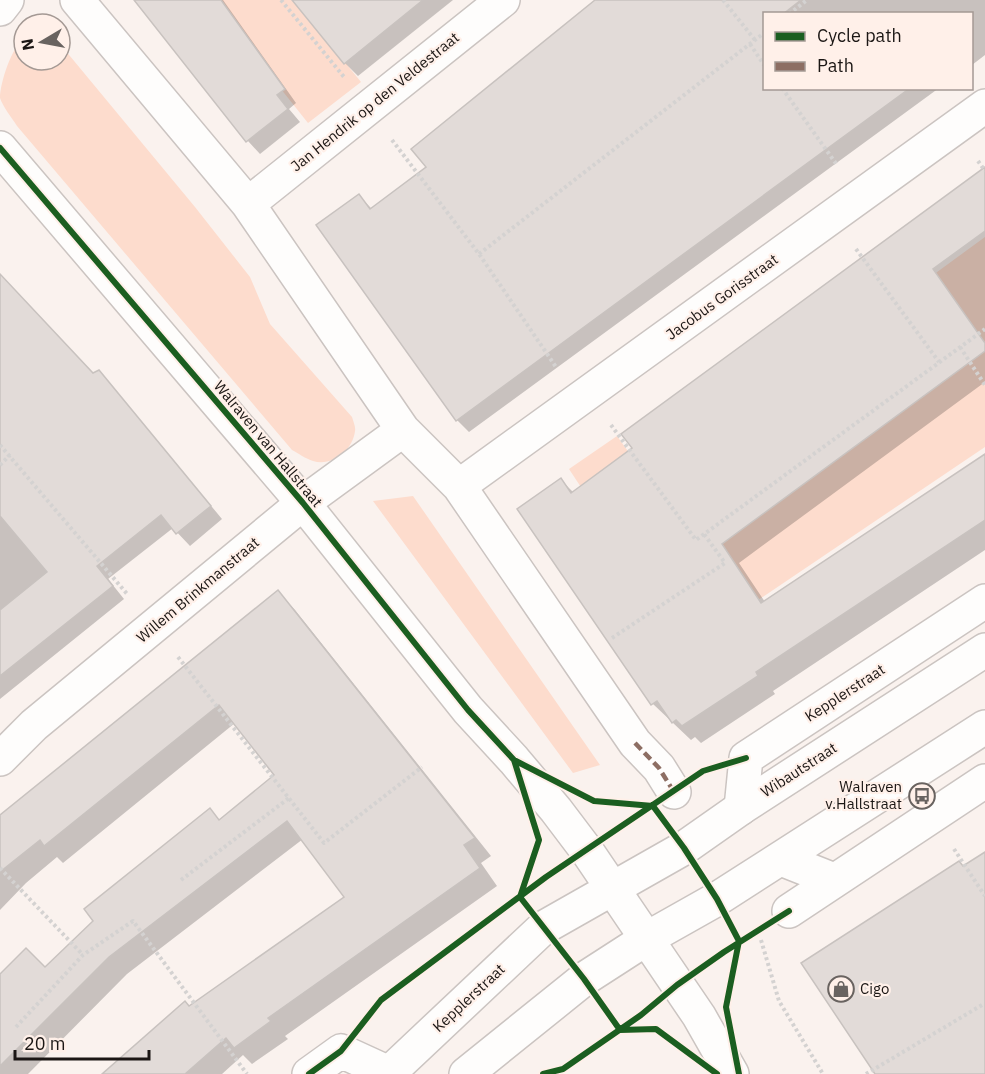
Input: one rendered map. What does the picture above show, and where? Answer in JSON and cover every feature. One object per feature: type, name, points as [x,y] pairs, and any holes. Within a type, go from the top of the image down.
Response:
[{"type":"street","points":[[0,9],[7,0]]},
{"type":"street","points":[[77,0],[248,204],[403,430],[459,486],[635,743],[659,768],[674,792]]},
{"type":"street","name":"Jan Hendrik op den Veldestraat","points":[[248,204],[502,0]]},
{"type":"street","name":"Jacobus Gorisstraat","points":[[459,486],[985,106]]},
{"type":"street","name":"Walraven van Hallstraat","points":[[0,148],[303,503],[468,710],[556,810],[612,888],[707,1029],[732,1074]]},
{"type":"street","name":"Willem Brinkmanstraat","points":[[0,759],[34,725],[303,503],[403,430]]},
{"type":"street","name":"Kepplerstraat","points":[[741,808],[746,758],[985,601]]},
{"type":"street","name":"Wibautstraat","points":[[612,888],[684,848],[741,808],[985,650]]},
{"type":"street","points":[[466,1074],[584,979],[646,939],[717,900],[985,727]]},
{"type":"street","points":[[789,911],[985,781]]},
{"type":"street","points":[[782,859],[834,880]]},
{"type":"street","name":"Kepplerstraat","points":[[309,1074],[341,1050],[389,1073],[543,928],[612,888]]},
{"type":"path","points":[[281,0],[368,107],[583,397],[696,540],[985,329]]},
{"type":"path","points":[[723,0],[755,40]]},
{"type":"path","points":[[792,12],[807,0]]},
{"type":"path","points":[[479,254],[763,34]]},
{"type":"path","points":[[750,44],[763,62]]},
{"type":"path","points":[[783,90],[861,197]]},
{"type":"path","points":[[833,216],[939,362]]},
{"type":"path","points":[[960,347],[985,385]]},
{"type":"path","points":[[0,445],[154,627],[324,843],[422,767]]},
{"type":"path","points":[[0,465],[10,455]]},
{"type":"path","points":[[578,660],[725,563],[704,534]]},
{"type":"path","points":[[181,880],[289,798]]},
{"type":"path","points":[[931,816],[985,896]]},
{"type":"path","points":[[0,868],[82,955]]},
{"type":"path","points":[[16,1027],[82,955],[132,921],[248,1074]]},
{"type":"path","points":[[866,1074],[982,1005]]},
{"type":"shaded area","points":[[210,0],[331,0],[309,18],[361,82],[308,123]]},
{"type":"shaded area","points":[[12,56],[12,72],[72,72],[72,58],[250,277],[270,324],[352,417],[355,428],[353,438],[346,450],[334,459],[320,462],[310,460],[292,450],[17,126],[0,98]]},
{"type":"shaded area","points":[[985,237],[985,447],[687,648],[569,469],[617,436],[650,482]]},
{"type":"shaded area","points":[[413,496],[600,765],[573,773],[373,501]]},
{"type":"building","points":[[134,0],[221,0],[285,89],[277,95],[288,109],[246,142]]},
{"type":"building","points":[[292,0],[423,0],[344,64]]},
{"type":"building","points":[[595,0],[801,0],[786,12],[763,12],[763,90],[907,90],[456,421],[316,225],[359,194],[370,209],[426,167],[411,149]]},
{"type":"building","points":[[985,167],[985,231],[933,269],[985,343],[985,351],[722,544],[761,603],[985,454],[985,520],[756,672],[758,676],[682,726],[676,720],[672,723],[657,701],[651,705],[517,509],[561,478],[571,493],[632,448],[621,434]]},
{"type":"building","points":[[0,274],[93,373],[99,370],[211,506],[176,534],[161,515],[97,566],[113,586],[0,676],[0,610],[47,572],[0,516]]},
{"type":"building","points":[[278,590],[475,838],[464,845],[480,868],[268,1018],[271,1021],[234,1048],[226,1038],[185,1074],[102,1074],[185,1001],[189,1006],[344,897],[287,821],[109,957],[0,1066],[0,974],[26,948],[45,967],[93,921],[84,909],[210,808],[219,820],[274,775],[219,705],[44,846],[40,840],[0,872],[0,815]]},
{"type":"building","points":[[985,852],[985,1074],[875,1074],[801,963],[959,861],[963,866]]},
{"type":"marked path","points":[[635,743],[659,768],[674,792]]},
{"type":"cycle path","points":[[0,148],[303,503],[468,710],[514,760],[594,801],[653,806],[717,899],[739,941],[726,1007],[739,1074]]},
{"type":"cycle path","points":[[309,1074],[341,1051],[381,1000],[546,877],[703,771],[746,758]]},
{"type":"cycle path","points":[[514,760],[539,840],[520,897]]},
{"type":"cycle path","points":[[520,897],[584,979],[620,1030],[656,1029],[717,1074]]},
{"type":"cycle path","points":[[543,1074],[563,1069],[641,1015],[677,985],[724,952],[789,911]]},
{"type":"place","name":"Walraven v.Hallstraat","points":[[922,796]]},
{"type":"place","name":"Cigo","points":[[841,989]]}]
